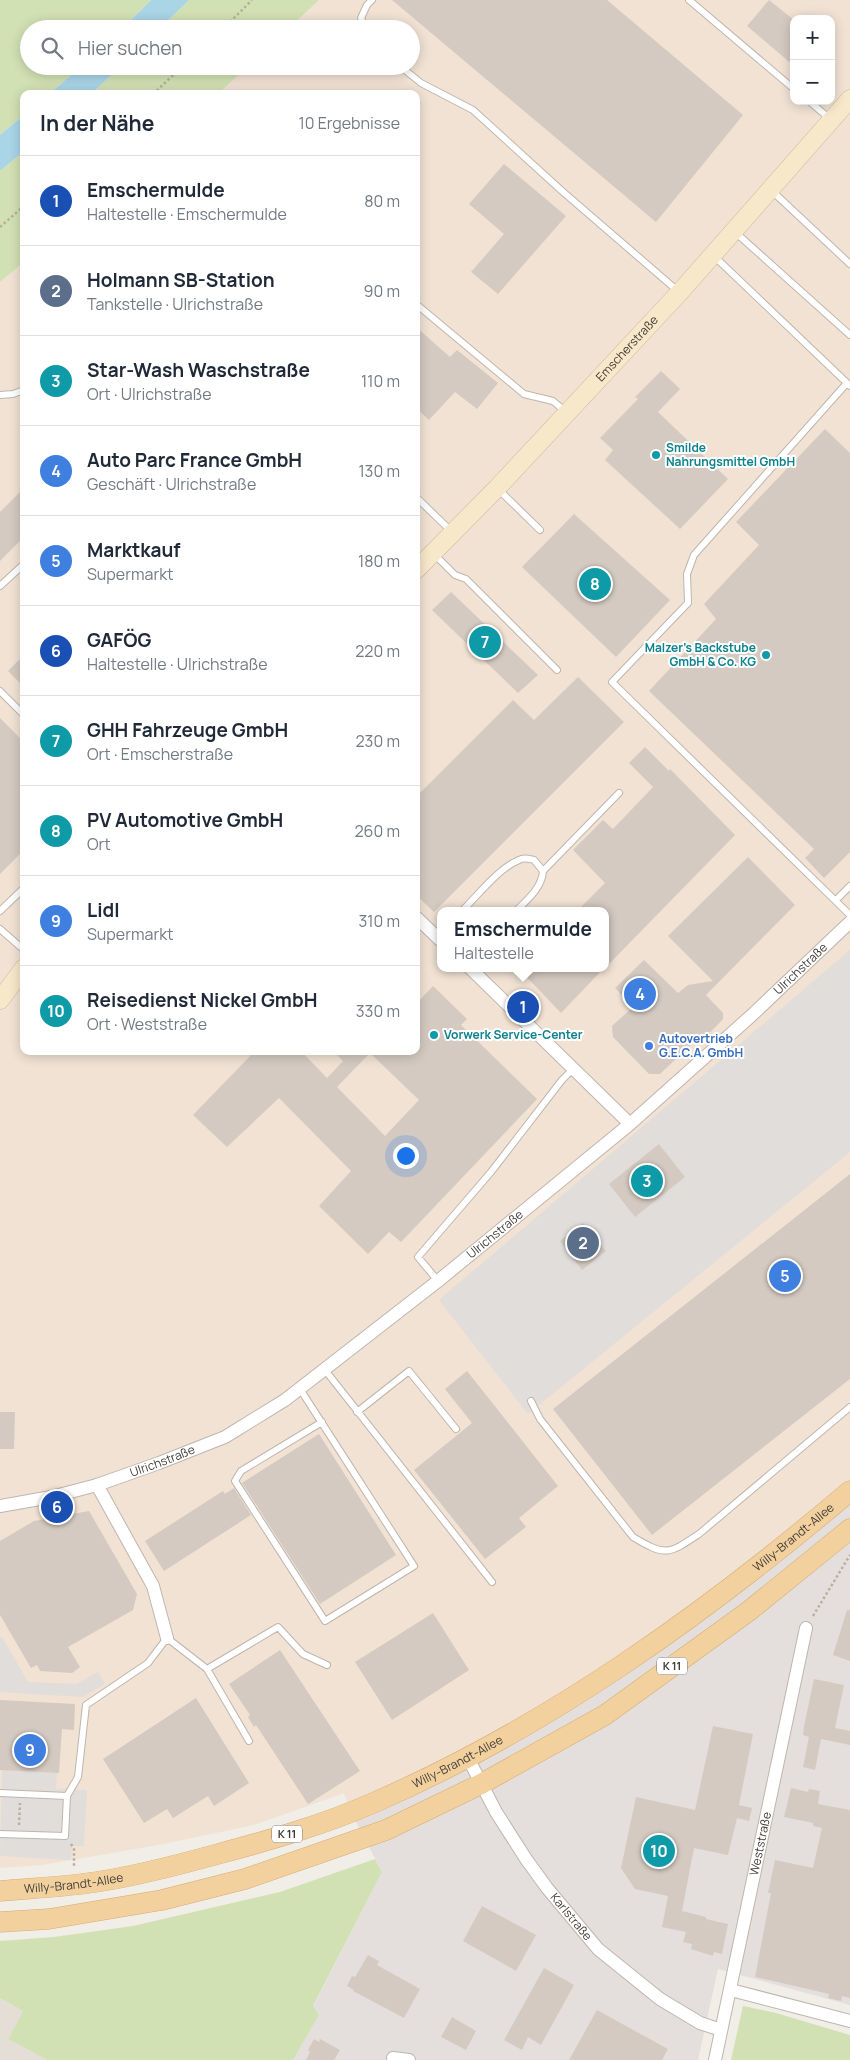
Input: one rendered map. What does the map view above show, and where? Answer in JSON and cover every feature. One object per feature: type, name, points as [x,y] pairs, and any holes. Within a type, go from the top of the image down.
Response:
[{"type":"main road","name":"Willy-Brandt-Allee","points":[[0,1891],[96,1882],[181,1864],[271,1840],[370,1804],[468,1758],[562,1705],[670,1631],[760,1565],[850,1491]]},
{"type":"main road","name":"K 11","points":[[0,1922],[49,1919],[162,1900],[245,1879],[386,1830],[481,1784],[605,1715],[749,1610],[850,1529]]},
{"type":"street","name":"Emscherstraße","points":[[420,566],[568,414],[680,292],[850,99]]},
{"type":"street","points":[[420,920],[437,935]]},
{"type":"street","name":"Ulrichstraße","points":[[0,1506],[50,1497],[98,1484],[225,1437],[300,1389],[438,1281],[630,1124],[752,1015],[850,922]]},
{"type":"street","points":[[474,972],[630,1124]]},
{"type":"street","points":[[0,1000],[20,973]]},
{"type":"street","points":[[98,1484],[153,1586],[167,1638]]},
{"type":"street","name":"Weststraße","points":[[715,2060],[806,1628]]},
{"type":"street","name":"Karlstraße","points":[[468,1758],[496,1812],[526,1859],[547,1888],[598,1949],[660,1999],[700,2023],[721,2030]]},
{"type":"street","points":[[731,1990],[850,2022]]},
{"type":"street","points":[[391,2059],[409,2060]]},
{"type":"lane","points":[[362,20],[361,18],[367,5],[372,0]]},
{"type":"lane","points":[[689,0],[790,86]]},
{"type":"lane","points":[[411,75],[421,83],[474,110],[562,191],[680,292]]},
{"type":"lane","points":[[814,105],[831,120]]},
{"type":"lane","points":[[771,190],[850,264]]},
{"type":"lane","points":[[734,231],[850,335]]},
{"type":"lane","points":[[713,255],[848,385],[694,555],[687,574],[688,603],[612,682],[850,915]]},
{"type":"lane","points":[[420,307],[524,394],[554,400],[568,414]]},
{"type":"lane","points":[[0,395],[20,391]]},
{"type":"lane","points":[[497,488],[540,530]]},
{"type":"lane","points":[[420,500],[453,533]]},
{"type":"lane","points":[[433,553],[455,575],[466,579],[557,670]]},
{"type":"lane","points":[[0,586],[20,568]]},
{"type":"lane","points":[[0,691],[20,710]]},
{"type":"lane","points":[[543,871],[619,793]]},
{"type":"lane","points":[[466,907],[505,868],[525,858],[534,860],[543,871],[543,879],[520,907]]},
{"type":"lane","points":[[836,900],[850,886]]},
{"type":"lane","points":[[0,911],[20,892]]},
{"type":"lane","points":[[0,929],[20,946]]},
{"type":"lane","points":[[438,1281],[418,1256],[491,1172],[562,1080],[574,1068]]},
{"type":"lane","points":[[325,1370],[492,1582]]},
{"type":"lane","points":[[358,1412],[409,1371],[456,1430]]},
{"type":"lane","points":[[300,1389],[322,1422],[414,1566],[325,1621],[234,1481],[241,1471],[322,1422]]},
{"type":"lane","points":[[531,1401],[540,1419],[633,1537],[653,1549],[674,1551],[700,1534],[850,1407]]},
{"type":"lane","points":[[207,1669],[278,1627],[303,1654],[327,1664]]},
{"type":"lane","points":[[0,1834],[65,1836],[67,1796],[78,1777],[86,1705],[148,1663],[167,1638],[207,1669],[249,1741]]},
{"type":"lane","points":[[0,1793],[67,1796]]},
{"type":"path","points":[[232,20],[252,0]]},
{"type":"path","points":[[157,90],[173,75]]},
{"type":"path","points":[[0,226],[20,209]]},
{"type":"path","points":[[806,1628],[850,1555]]},
{"type":"path","points":[[18,1835],[20,1794]]},
{"type":"path","points":[[65,1836],[74,1849],[74,1872]]},
{"type":"shaded area","points":[[319,0],[850,0],[850,1496],[667,1640],[354,1818],[344,1793],[254,1825],[158,1845],[42,1865],[0,1868],[0,282],[20,265],[20,1055],[420,1055],[420,90],[222,90],[238,75],[420,75],[420,20],[298,20]]},
{"type":"shaded area","points":[[850,950],[850,1152],[528,1414],[439,1300]]},
{"type":"shaded area","points":[[850,1496],[850,2005],[718,1969],[698,2060],[293,2060],[319,2015],[313,2007],[382,1872],[354,1818],[455,1769]]},
{"type":"shaded area","points":[[2,1637],[28,1682],[77,1684],[98,1672],[105,1684],[83,1697],[0,1692],[0,1638]]},
{"type":"shaded area","points":[[2,1770],[57,1773],[56,1789],[87,1790],[84,1846],[72,1846],[71,1860],[0,1856]]},
{"type":"shaded area","points":[[0,1998],[23,2011],[8,2039],[47,2060],[0,2060]]},
{"type":"green space","points":[[0,0],[151,0],[131,20],[20,20],[20,75],[71,75],[54,90],[20,90],[20,118],[0,135]]},
{"type":"green space","points":[[189,0],[319,0],[298,20],[168,20]]},
{"type":"green space","points":[[111,75],[238,75],[222,90],[95,90]]},
{"type":"green space","points":[[20,154],[20,265],[0,282],[0,171]]},
{"type":"green space","points":[[375,1859],[382,1872],[313,2006],[319,2015],[293,2060],[47,2060],[8,2039],[23,2011],[0,1998],[0,1941],[54,1937],[133,1926],[280,1892]]},
{"type":"green space","points":[[743,2006],[776,2013],[850,2035],[850,2060],[731,2060]]},
{"type":"water","points":[[151,0],[189,0],[168,20],[131,20]]},
{"type":"water","points":[[71,75],[111,75],[95,90],[54,90]]},
{"type":"water","points":[[20,118],[20,154],[0,171],[0,135]]},
{"type":"building","points":[[392,0],[607,0],[743,115],[656,222],[420,24],[420,20],[416,20]]},
{"type":"building","points":[[769,0],[790,17],[790,63],[747,26]]},
{"type":"building","points":[[504,164],[566,216],[498,294],[471,272],[504,234],[469,204]]},
{"type":"building","points":[[420,331],[450,357],[457,350],[498,383],[477,409],[455,392],[429,420],[420,412]]},
{"type":"building","name":"Smilde Nahrungsmittel GmbH","points":[[661,371],[680,389],[658,412],[728,479],[680,529],[605,460],[613,450],[600,438],[638,399],[635,397]]},
{"type":"building","name":"Malzer's Backstube GmbH & Co. KG","points":[[825,429],[850,453],[850,852],[824,878],[805,858],[814,849],[649,691],[716,619],[704,604],[759,545],[736,522]]},
{"type":"building","points":[[20,492],[20,541],[0,561],[0,512]]},
{"type":"building","points":[[574,514],[670,600],[616,657],[522,567]]},
{"type":"building","points":[[451,592],[538,675],[518,693],[432,610]]},
{"type":"building","points":[[20,659],[20,683],[8,671]]},
{"type":"building","points":[[578,677],[624,722],[434,912],[420,899],[420,793],[513,700],[534,720]]},
{"type":"building","points":[[0,718],[20,738],[20,854],[0,874]]},
{"type":"building","points":[[645,747],[669,771],[670,769],[735,835],[609,964],[609,907],[581,907],[605,883],[573,850],[603,820],[613,829],[653,787],[629,763]]},
{"type":"building","points":[[748,857],[795,905],[706,995],[723,1013],[723,1019],[704,1039],[698,1038],[660,1074],[649,1074],[613,1037],[612,1026],[633,1007],[615,988],[644,960],[678,993],[688,985],[713,981],[668,936]]},
{"type":"building","points":[[522,972],[600,972],[561,1013]]},
{"type":"building","points":[[433,986],[467,1019],[461,1025],[537,1099],[401,1242],[389,1232],[368,1254],[319,1206],[351,1171],[279,1098],[227,1147],[193,1115],[251,1055],[305,1055],[327,1078],[343,1061],[337,1055],[368,1055],[337,1087],[385,1136],[419,1100],[372,1055],[420,1055],[420,1000]]},
{"type":"building","points":[[659,1144],[685,1177],[635,1217],[609,1184]]},
{"type":"building","points":[[850,1174],[850,1379],[652,1535],[553,1409]]},
{"type":"building","points":[[583,1223],[606,1251],[582,1270],[560,1241]]},
{"type":"building","points":[[467,1371],[558,1486],[519,1518],[526,1527],[485,1559],[414,1470],[472,1423],[445,1389]]},
{"type":"building","points":[[0,1412],[15,1412],[14,1449],[0,1449]]},
{"type":"building","points":[[319,1434],[396,1555],[320,1604],[242,1483]]},
{"type":"building","points":[[234,1488],[251,1515],[164,1571],[145,1541],[223,1491],[225,1494]]},
{"type":"building","points":[[89,1511],[137,1594],[133,1610],[68,1647],[80,1667],[72,1673],[40,1671],[37,1665],[31,1668],[0,1615],[0,1541],[34,1521]]},
{"type":"building","points":[[847,1610],[850,1610],[850,1661],[833,1655]]},
{"type":"building","points":[[433,1613],[469,1670],[392,1720],[355,1662]]},
{"type":"building","points":[[280,1650],[360,1771],[308,1804],[256,1725],[254,1727],[248,1717],[250,1715],[229,1684]]},
{"type":"building","points":[[814,1679],[844,1685],[835,1728],[850,1731],[850,1745],[821,1739],[815,1770],[803,1767],[809,1737],[803,1735],[804,1726]]},
{"type":"building","points":[[196,1698],[249,1783],[214,1806],[208,1796],[173,1818],[167,1809],[144,1823],[103,1759]]},
{"type":"building","points":[[0,1700],[75,1704],[74,1730],[62,1729],[59,1773],[0,1770]]},
{"type":"building","points":[[713,1726],[753,1734],[739,1805],[752,1808],[749,1821],[737,1818],[728,1855],[694,1848],[682,1911],[728,1924],[722,1954],[714,1952],[713,1956],[691,1949],[692,1944],[683,1942],[686,1932],[662,1927],[668,1896],[635,1889],[621,1868],[636,1797],[695,1810]]},
{"type":"building","points":[[791,1788],[808,1792],[809,1789],[820,1791],[818,1804],[850,1810],[850,1998],[842,1996],[841,2001],[828,1998],[829,1994],[755,1977],[771,1893],[768,1893],[775,1860],[813,1868],[822,1828],[813,1826],[813,1823],[784,1817]]},
{"type":"building","points":[[482,1906],[536,1935],[516,1971],[463,1941]]},
{"type":"building","points":[[368,1955],[379,1961],[377,1965],[420,1989],[404,2018],[347,1986],[352,1976],[355,1977]]},
{"type":"building","points":[[544,1968],[574,1985],[541,2045],[528,2037],[522,2050],[504,2040]]},
{"type":"building","points":[[597,2010],[668,2049],[662,2060],[569,2060]]},
{"type":"building","points":[[452,2017],[476,2031],[466,2050],[441,2037]]},
{"type":"building","points":[[314,2039],[319,2042],[320,2039],[340,2050],[334,2060],[306,2060],[310,2052],[308,2050]]},
{"type":"place","name":"Smilde Nahrungsmittel GmbH","points":[[656,455]]},
{"type":"place","name":"PV Automotive GmbH","points":[[595,584]]},
{"type":"place","name":"GHH Fahrzeuge GmbH","points":[[485,642]]},
{"type":"place","name":"Malzer's Backstube GmbH & Co. KG","points":[[766,655]]},
{"type":"place","name":"Auto Parc France GmbH","points":[[640,994]]},
{"type":"place","name":"Emschermulde","points":[[523,1007]]},
{"type":"place","name":"Vorwerk Service-Center","points":[[434,1035]]},
{"type":"place","name":"Autovertrieb G.E.C.A. GmbH","points":[[649,1046]]},
{"type":"place","name":"Star-Wash Waschstraße","points":[[647,1181]]},
{"type":"place","name":"Holmann SB-Station","points":[[583,1243]]},
{"type":"place","name":"Marktkauf","points":[[785,1276]]},
{"type":"place","name":"GAFÖG","points":[[57,1507]]},
{"type":"place","name":"Lidl","points":[[30,1750]]},
{"type":"place","name":"Reisedienst Nickel GmbH","points":[[659,1851]]}]
